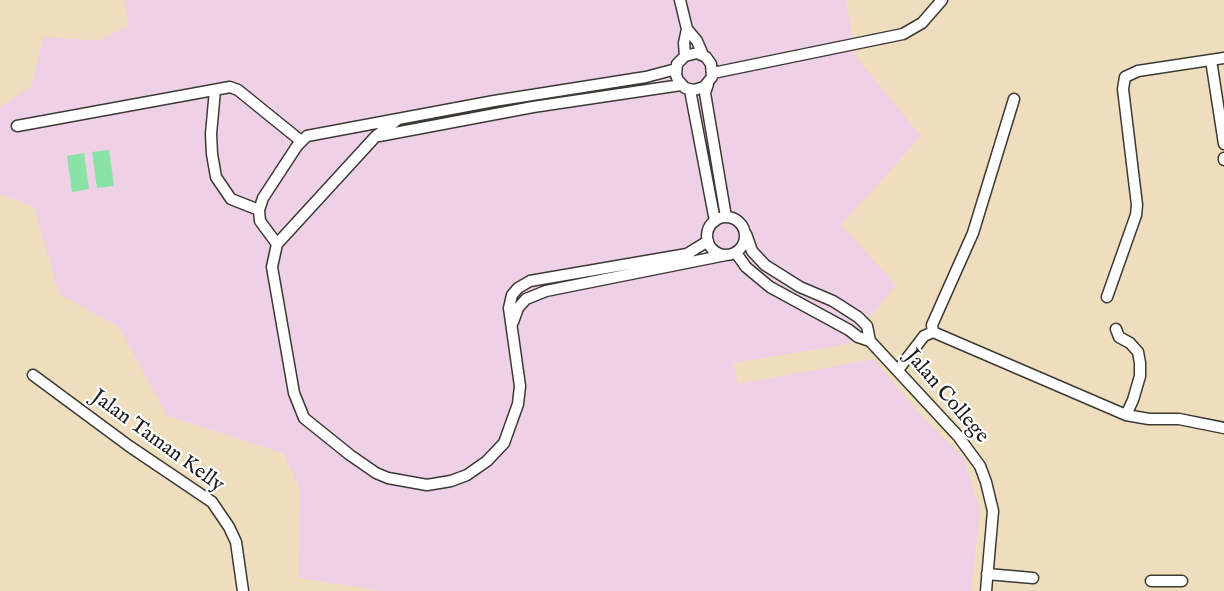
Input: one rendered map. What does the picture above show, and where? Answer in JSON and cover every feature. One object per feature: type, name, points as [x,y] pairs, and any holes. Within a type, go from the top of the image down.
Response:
[{"type":"street","points":[[680,0],[687,29],[684,43],[685,56]]},
{"type":"street","points":[[713,73],[903,34],[922,23],[942,0]]},
{"type":"street","points":[[687,29],[697,41],[713,73],[705,93],[720,219]]},
{"type":"street","points":[[720,219],[685,87],[676,75],[676,69],[680,59],[690,53],[724,63],[748,64]]},
{"type":"street","points":[[1107,297],[1136,214],[1137,204],[1123,89],[1125,77],[1138,71],[1224,58]]},
{"type":"street","points":[[1211,60],[1224,144]]},
{"type":"street","points":[[277,244],[260,221],[259,210],[263,198],[301,141],[307,136],[494,101],[646,77],[676,69]]},
{"type":"street","points":[[376,136],[493,115],[685,87],[699,89],[708,84]]},
{"type":"street","points":[[17,126],[230,87],[238,90],[301,141]]},
{"type":"street","points":[[215,90],[211,134],[216,177],[231,199],[259,210]]},
{"type":"street","points":[[933,332],[932,325],[973,233],[1014,99]]},
{"type":"street","points":[[493,115],[491,108],[494,101]]},
{"type":"street","points":[[396,121],[376,136],[277,244],[272,267],[297,406],[304,418],[376,473],[388,478],[427,485],[451,481],[467,475],[487,461],[504,443],[518,404],[520,386],[509,308],[512,295],[518,288],[530,281],[687,254],[708,241]]},
{"type":"street","points":[[720,219],[739,222],[752,251],[765,265],[800,287],[832,301],[858,317],[867,326],[870,340],[858,337],[770,287],[731,254],[717,253],[708,241],[708,230],[720,219]]},
{"type":"street","points":[[512,328],[518,308],[526,299],[546,291],[731,254],[744,245],[746,234]]},
{"type":"street","points":[[1116,329],[1119,338],[1130,343],[1138,352],[1140,363],[1140,376],[1126,415]]},
{"type":"street","points":[[898,370],[924,336],[933,332],[1126,415],[1149,419],[1179,419],[1224,428]]},
{"type":"street","name":"Jalan College","points":[[870,340],[958,436],[980,466],[993,511],[986,591]]},
{"type":"street","name":"Jalan Taman Kelly","points":[[33,375],[138,452],[212,502],[236,542],[243,591]]},
{"type":"street","points":[[987,574],[1033,578]]},
{"type":"street","points":[[1151,581],[1182,581]]},
{"type":"shaded area","points":[[124,0],[846,0],[856,57],[921,136],[841,225],[896,285],[849,344],[733,363],[738,384],[874,359],[920,414],[963,457],[980,510],[971,591],[383,591],[299,578],[300,488],[283,453],[167,416],[119,327],[59,294],[34,207],[0,194],[0,107],[32,86],[43,37],[99,41],[129,25]]},
{"type":"green space","points":[[109,150],[114,186],[97,188],[92,152]]},
{"type":"green space","points":[[84,153],[89,189],[72,192],[67,156]]}]
